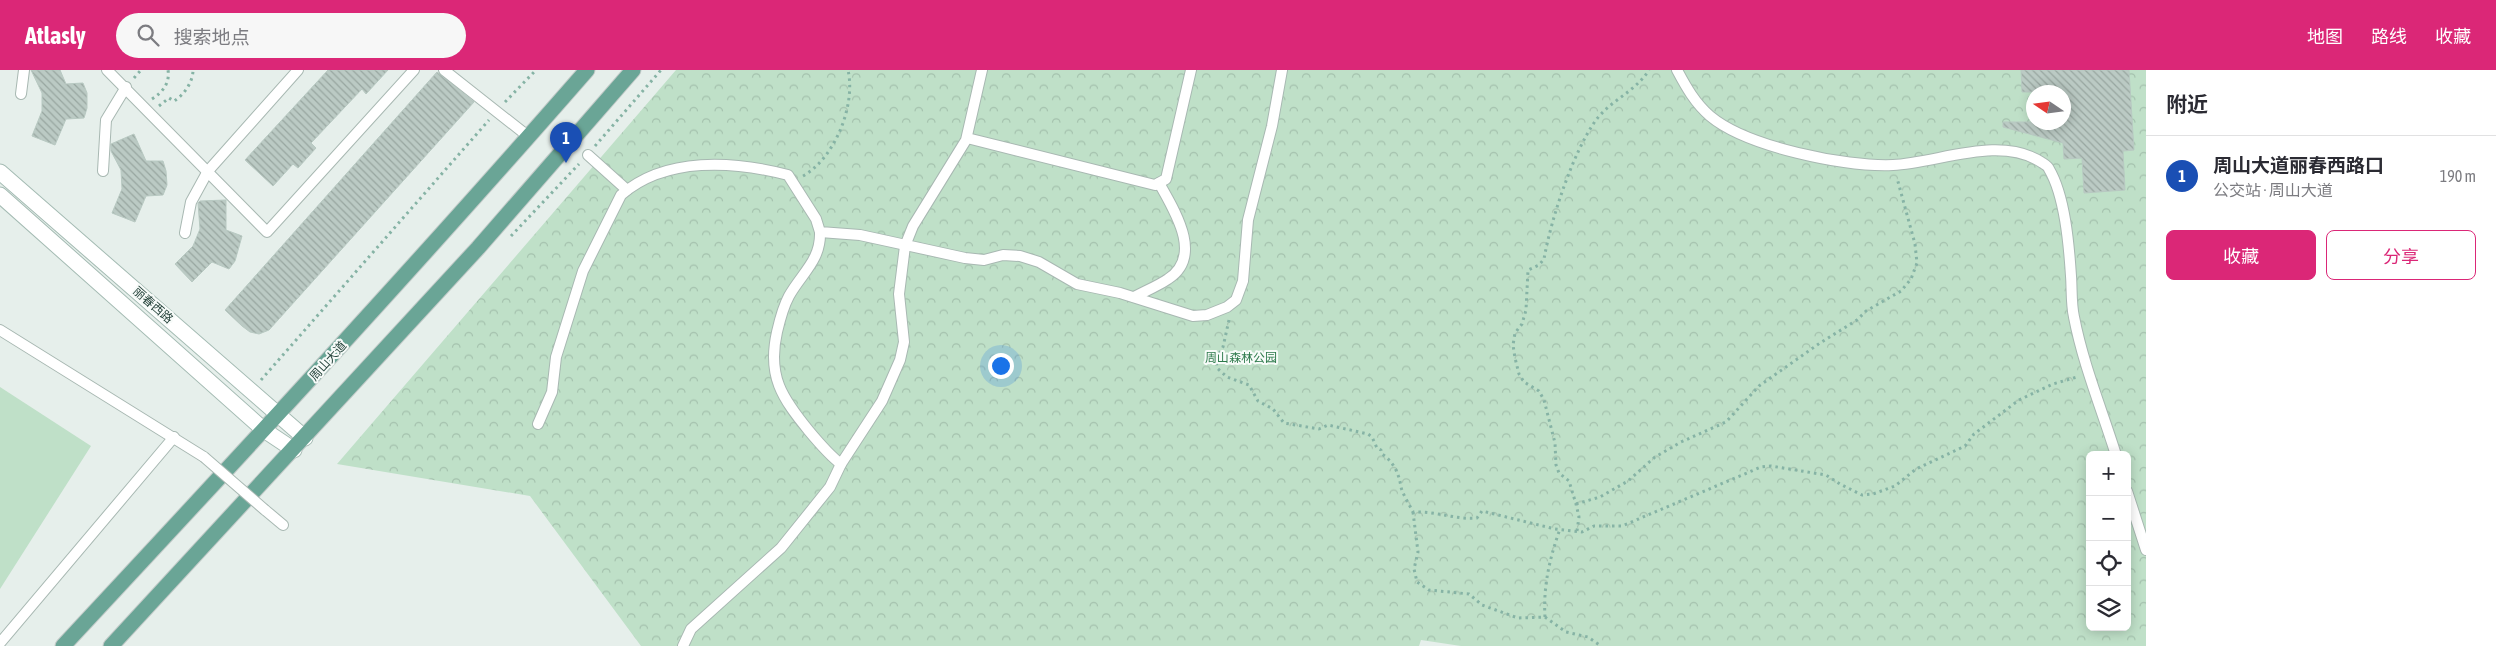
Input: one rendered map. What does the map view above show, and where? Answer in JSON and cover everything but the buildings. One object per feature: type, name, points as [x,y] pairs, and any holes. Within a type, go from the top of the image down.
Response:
[{"type":"main road","name":"周山大道","points":[[63,646],[279,414],[587,70]]},
{"type":"main road","points":[[110,646],[294,450],[478,248],[633,70]]},
{"type":"main road","name":"丽春西路","points":[[0,172],[305,438]]},
{"type":"main road","name":"丽春西路","points":[[0,196],[264,430],[294,450]]},
{"type":"lane","points":[[21,94],[24,70]]},
{"type":"lane","points":[[107,70],[126,87],[267,232],[414,70]]},
{"type":"lane","points":[[185,234],[191,202],[208,171],[298,70]]},
{"type":"lane","points":[[444,70],[529,137]]},
{"type":"lane","points":[[683,646],[691,629],[780,548],[830,487],[841,464],[882,401],[900,360],[904,342],[898,294],[905,246],[914,226],[967,138],[982,70]]},
{"type":"lane","points":[[967,138],[1155,185],[1166,179],[1191,70]]},
{"type":"lane","points":[[820,232],[860,235],[946,255],[984,260],[1003,255],[1020,256],[1038,262],[1077,284],[1134,297],[1193,316],[1207,315],[1236,300],[1243,281],[1248,220],[1272,126],[1282,70]]},
{"type":"lane","points":[[1677,70],[1688,93],[1710,116],[1735,132],[1763,143],[1864,165],[1897,164],[1958,153],[1997,151],[2030,155],[2049,168],[2062,204],[2070,264],[2074,317],[2115,451]]},
{"type":"lane","points":[[103,171],[106,120],[126,87]]},
{"type":"lane","points":[[588,155],[627,190]]},
{"type":"lane","points":[[538,424],[552,392],[556,357],[583,271],[621,195],[658,174],[687,167],[718,164],[768,170],[788,175],[816,219],[820,232],[821,246],[812,264],[789,297],[780,318],[773,366],[776,382],[784,397],[815,438],[841,464]]},
{"type":"lane","points":[[1134,297],[1169,279],[1180,268],[1186,246],[1178,217],[1159,183]]},
{"type":"lane","points":[[0,330],[204,457],[283,525]]},
{"type":"lane","points":[[0,643],[174,437]]},
{"type":"lane","points":[[2129,496],[2146,550]]},
{"type":"path","points":[[168,70],[169,77],[164,89],[149,100],[157,108],[169,98],[174,102],[178,99],[193,76],[193,70]]},
{"type":"path","points":[[252,390],[496,111],[536,70]]},
{"type":"path","points":[[792,182],[806,174],[835,141],[845,119],[850,82],[848,70]]},
{"type":"path","points":[[1577,531],[1579,517],[1576,504],[1569,481],[1559,473],[1556,465],[1555,443],[1544,400],[1539,391],[1524,382],[1519,374],[1513,345],[1515,333],[1522,324],[1526,310],[1528,270],[1539,265],[1544,258],[1564,191],[1578,154],[1597,119],[1636,87],[1649,70]]},
{"type":"path","points":[[1576,504],[1600,497],[1628,482],[1655,457],[1681,442],[1726,422],[1759,386],[1820,343],[1857,320],[1866,311],[1901,291],[1911,280],[1917,263],[1915,244],[1898,185],[1897,164]]},
{"type":"path","points":[[1236,300],[1228,322],[1223,347],[1216,359],[1217,368],[1227,377],[1249,385],[1258,401],[1273,409],[1284,423],[1319,429],[1328,425],[1368,434],[1372,437],[1377,448],[1381,450],[1382,454],[1388,458],[1399,473],[1401,486],[1413,512],[1418,552],[1414,569],[1417,582],[1429,590],[1469,594],[1482,605],[1518,618],[1545,617],[1566,632],[1588,636],[1601,646]]},
{"type":"path","points":[[1413,512],[1431,511],[1470,519],[1477,518],[1482,511],[1560,529],[1582,532],[1594,526],[1604,524],[1622,526],[1761,467],[1771,466],[1826,475],[1862,494],[1873,494],[1895,486],[1916,469],[1965,446],[1974,434],[2019,400],[2053,384],[2090,374]]},
{"type":"path","points":[[1545,617],[1546,582],[1553,548],[1560,529]]},
{"type":"green space","name":"周山森林公园","points":[[676,70],[2146,70],[2146,646],[1461,646],[1421,640],[1419,646],[641,646],[530,496],[337,464]]},
{"type":"green space","points":[[0,387],[91,446],[0,589]]},
{"type":"place","name":"周山大道丽春西路口","points":[[566,163]]}]
